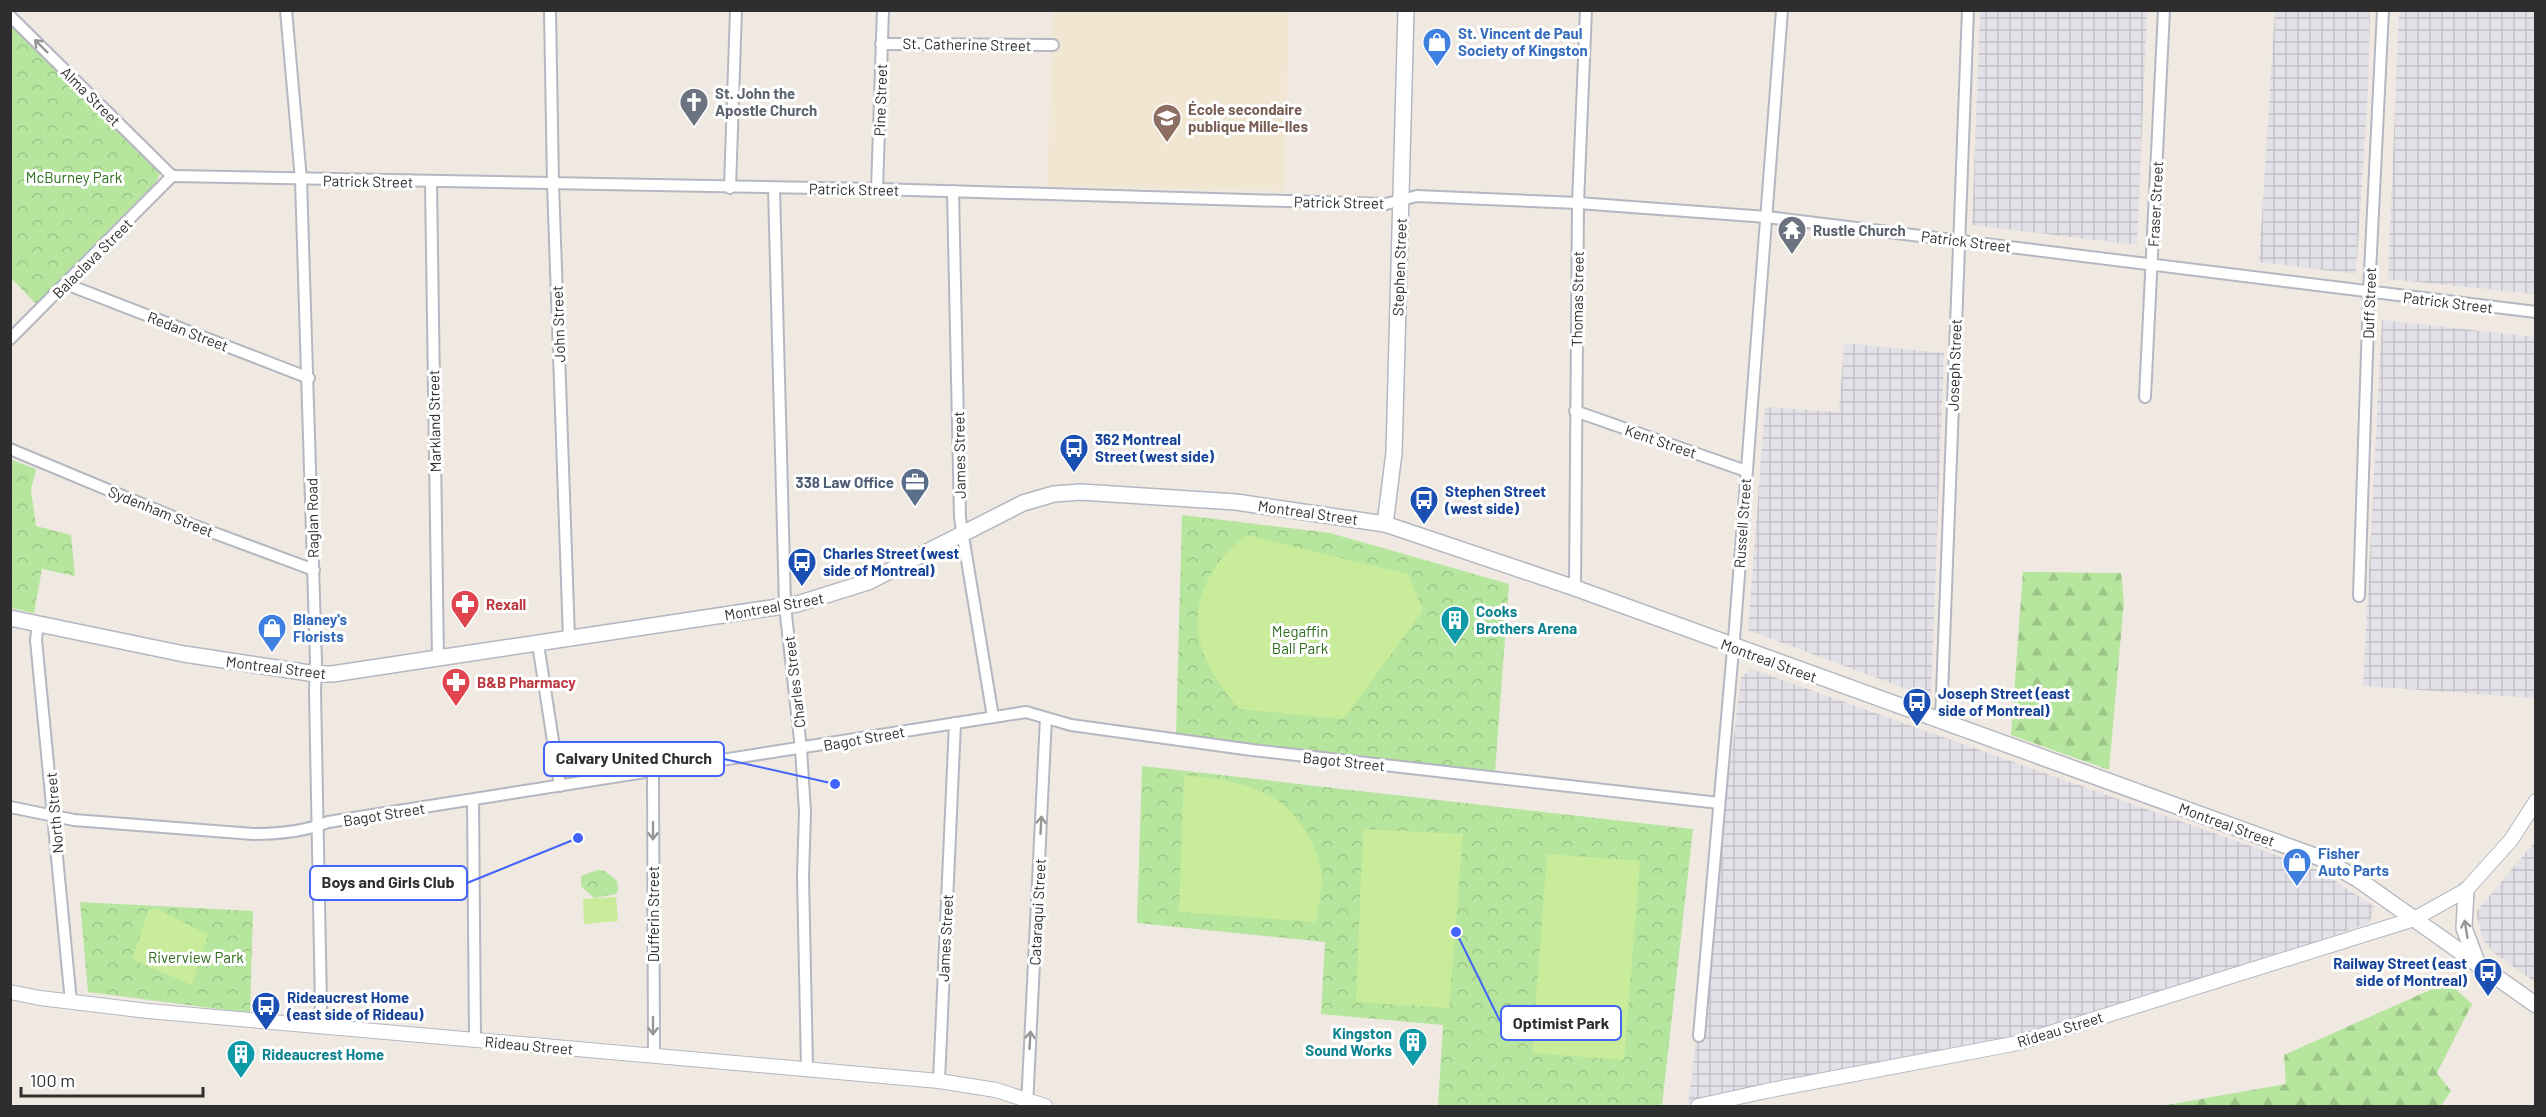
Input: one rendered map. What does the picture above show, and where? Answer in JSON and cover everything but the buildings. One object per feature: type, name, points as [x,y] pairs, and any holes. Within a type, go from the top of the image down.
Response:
[{"type":"main road","name":"Stephen Street","points":[[1385,524],[1394,453],[1406,10]]},
{"type":"main road","name":"Montreal Street","points":[[10,618],[184,654],[316,674],[333,674],[785,606],[822,598],[868,582],[1023,503],[1054,494],[1081,492],[1236,502],[1385,524],[1575,588],[2323,859],[2359,880],[2535,1005]]},
{"type":"main road","points":[[2466,890],[2464,928],[2478,965]]},
{"type":"street","name":"Raglan Road","points":[[286,10],[301,180],[309,378],[316,674],[319,1026]]},
{"type":"street","name":"John Street","points":[[550,10],[553,184],[569,638]]},
{"type":"street","points":[[730,188],[736,10]]},
{"type":"street","name":"Pine Street","points":[[877,189],[883,10]]},
{"type":"street","name":"Thomas Street","points":[[1575,588],[1578,203],[1586,10]]},
{"type":"street","name":"Russell Street","points":[[1699,1036],[1733,647],[1782,10]]},
{"type":"street","name":"Joseph Street","points":[[1941,720],[1968,10]]},
{"type":"street","name":"Fraser Street","points":[[2145,397],[2164,10]]},
{"type":"street","name":"Duff Street","points":[[2359,596],[2369,292],[2383,10]]},
{"type":"street","name":"Alma Street","points":[[10,16],[172,176]]},
{"type":"street","name":"St. Catherine Street","points":[[881,44],[1053,45]]},
{"type":"street","name":"Patrick Street","points":[[172,176],[877,189],[1386,204],[1416,196],[1578,203],[1767,217],[2535,312]]},
{"type":"street","name":"Balaclava Street","points":[[10,339],[172,176]]},
{"type":"street","name":"Markland Street","points":[[431,182],[438,659]]},
{"type":"street","name":"Charles Street","points":[[774,188],[785,606],[801,748],[805,812],[803,876],[807,1067]]},
{"type":"street","name":"James Street","points":[[953,191],[960,518],[993,717]]},
{"type":"street","name":"Redan Street","points":[[66,284],[309,378]]},
{"type":"street","name":"Kent Street","points":[[1575,411],[1746,471]]},
{"type":"street","name":"Sydenham Street","points":[[10,448],[190,524],[314,570]]},
{"type":"street","name":"North Street","points":[[38,623],[36,640],[71,1002]]},
{"type":"street","points":[[538,644],[560,786]]},
{"type":"street","name":"Bagot Street","points":[[10,807],[74,820],[253,834],[280,834],[328,822],[1026,712],[1071,725],[1252,750],[1719,803]]},
{"type":"street","name":"Cataraqui Street","points":[[1027,1103],[1046,718]]},
{"type":"street","name":"James Street","points":[[939,1081],[955,723]]},
{"type":"street","name":"Dufferin Street","points":[[652,772],[654,1056]]},
{"type":"street","points":[[473,800],[476,1040]]},
{"type":"street","name":"Rideau Street","points":[[1698,1107],[1766,1091],[2018,1043],[2414,919],[2466,890],[2511,840],[2535,801]]},
{"type":"street","name":"Rideau Street","points":[[10,992],[71,1002],[319,1026],[654,1056],[807,1067],[939,1081],[996,1090],[1027,1103],[1045,1107]]},
{"type":"shaded area","name":"École secondaire publique Mille-Iles","points":[[1053,11],[1289,11],[1285,191],[1047,186]]},
{"type":"shaded area","points":[[1980,11],[2147,11],[2137,245],[1972,225]]},
{"type":"shaded area","points":[[2275,11],[2370,11],[2368,92],[2356,274],[2259,262]]},
{"type":"shaded area","points":[[2399,11],[2535,11],[2535,294],[2388,279]]},
{"type":"shaded area","points":[[2382,320],[2535,337],[2535,698],[2363,686]]},
{"type":"shaded area","points":[[1844,343],[1944,353],[1931,698],[1748,630],[1765,407],[1839,412]]},
{"type":"shaded area","points":[[1751,669],[2318,870],[2375,907],[2369,923],[2152,998],[1989,1043],[1688,1105],[1741,678]]},
{"type":"shaded area","points":[[2535,842],[2535,982],[2494,953],[2483,940],[2476,912]]},
{"type":"green space","name":"McBurney Park","points":[[10,21],[160,173],[155,185],[37,305],[11,278]]},
{"type":"green space","points":[[10,459],[36,469],[31,490],[36,526],[71,535],[75,576],[42,569],[34,613],[11,608]]},
{"type":"green space","name":"Megaffin Ball Park","points":[[1182,515],[1330,533],[1509,584],[1495,772],[1176,735]]},
{"type":"green space","points":[[1246,535],[1408,574],[1423,610],[1344,719],[1239,709],[1213,673],[1199,638],[1197,620],[1200,601],[1207,581],[1220,560]]},
{"type":"green space","points":[[2023,572],[2121,573],[2124,601],[2109,770],[2011,735]]},
{"type":"green space","points":[[1142,766],[1693,829],[1662,1106],[1438,1106],[1443,1025],[1321,1014],[1325,942],[1137,923]]},
{"type":"green space","points":[[1184,775],[1241,784],[1258,790],[1287,808],[1311,841],[1319,861],[1322,881],[1316,922],[1179,912]]},
{"type":"green space","points":[[1363,829],[1463,834],[1449,1008],[1356,1002]]},
{"type":"green space","points":[[1547,854],[1640,861],[1624,1060],[1532,1053]]},
{"type":"green space","points":[[598,870],[605,871],[617,881],[616,894],[594,898],[581,886],[581,876]]},
{"type":"green space","points":[[616,897],[618,921],[584,924],[583,899]]},
{"type":"green space","name":"Riverview Park","points":[[80,902],[253,911],[250,1013],[88,992]]},
{"type":"green space","points":[[155,908],[208,935],[192,985],[133,958],[148,911]]},
{"type":"green space","points":[[2448,982],[2472,1004],[2437,1073],[2451,1091],[2441,1106],[2161,1106],[2286,1084],[2284,1055]]},
{"type":"place","name":"St. Vincent de Paul Society of Kingston","points":[[1437,68]]},
{"type":"place","name":"St. John the Apostle Church","points":[[694,128]]},
{"type":"place","name":"École secondaire publique Mille-Iles","points":[[1167,144]]},
{"type":"place","name":"Rustle Church","points":[[1792,256]]},
{"type":"place","name":"362 Montreal Street (west side)","points":[[1074,474]]},
{"type":"place","name":"338 Law Office","points":[[915,508]]},
{"type":"place","name":"Stephen Street (west side)","points":[[1424,526]]},
{"type":"place","name":"Charles Street (west side of Montreal)","points":[[802,588]]},
{"type":"place","name":"Rexall","points":[[465,630]]},
{"type":"place","name":"Cooks Brothers Arena","points":[[1455,646]]},
{"type":"place","name":"Blaney's Florists","points":[[272,654]]},
{"type":"place","name":"B&B Pharmacy","points":[[456,708]]},
{"type":"place","name":"Joseph Street (east side of Montreal)","points":[[1917,728]]},
{"type":"place","name":"Calvary United Church","points":[[835,784]]},
{"type":"place","name":"Boys and Girls Club","points":[[578,838]]},
{"type":"place","name":"Fisher Auto Parts","points":[[2297,888]]},
{"type":"place","name":"Optimist Park","points":[[1456,932]]},
{"type":"place","name":"Railway Street (east side of Montreal)","points":[[2488,998]]},
{"type":"place","name":"Rideaucrest Home (east side of Rideau)","points":[[266,1032]]},
{"type":"place","name":"Kingston Sound Works","points":[[1413,1068]]},
{"type":"place","name":"Rideaucrest Home","points":[[241,1080]]}]
